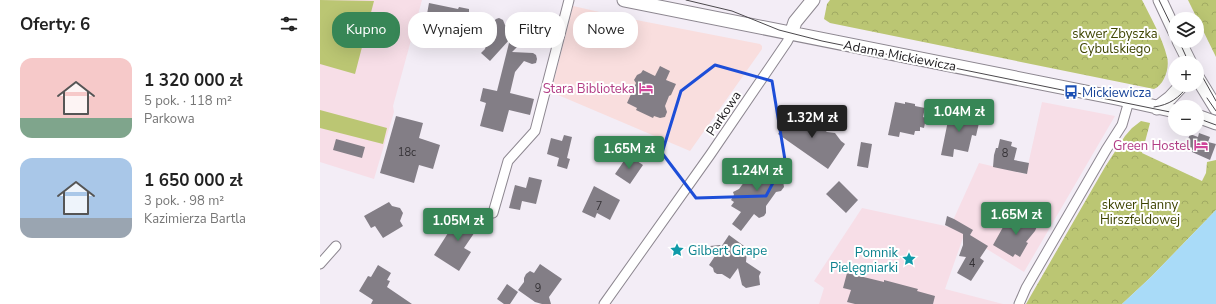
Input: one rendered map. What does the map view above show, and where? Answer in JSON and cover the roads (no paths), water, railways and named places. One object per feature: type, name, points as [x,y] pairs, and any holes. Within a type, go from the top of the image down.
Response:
[{"type":"main road","name":"Adama Mickiewicza","points":[[624,0],[1168,110]]},
{"type":"main road","points":[[791,34],[795,22],[813,0]]},
{"type":"main road","points":[[1160,0],[1168,17]]},
{"type":"main road","points":[[1204,88],[1216,108]]},
{"type":"main road","points":[[1157,108],[1176,92]]},
{"type":"main road","points":[[1204,119],[1216,123]]},
{"type":"street","points":[[492,214],[508,161],[535,131],[569,0]]},
{"type":"street","name":"Parkowa","points":[[604,304],[710,155],[791,34]]},
{"type":"street","points":[[1019,304],[1033,276],[1122,125],[1129,101]]},
{"type":"street","points":[[320,264],[336,246]]},
{"type":"water","points":[[1216,210],[1216,304],[1122,304],[1151,277]]},
{"type":"tram line","points":[[686,0],[732,11],[779,30],[822,41],[1168,112]]},
{"type":"tram line","points":[[1159,0],[1168,19]]},
{"type":"tram line","points":[[1182,48],[1186,56]]},
{"type":"tram line","points":[[1204,80],[1216,101]]},
{"type":"tram line","points":[[1154,107],[1169,103],[1183,92]]},
{"type":"tram line","points":[[1207,98],[1216,111]]},
{"type":"tram line","points":[[1204,121],[1216,125]]},
{"type":"place","name":"Stara Biblioteka","points":[[646,88]]},
{"type":"place","name":"Mickiewicza","points":[[1071,92]]},
{"type":"place","name":"Green Hostel","points":[[1201,145]]},
{"type":"place","name":"Gilbert Grape","points":[[677,250]]},
{"type":"place","name":"Pomnik Pielęgniarki","points":[[909,259]]},
{"type":"park label","name":"skwer Zbyszka Cybulskiego","points":[[1115,40]]},
{"type":"park label","name":"skwer Hanny Hirszfeldowej","points":[[1140,212]]}]
